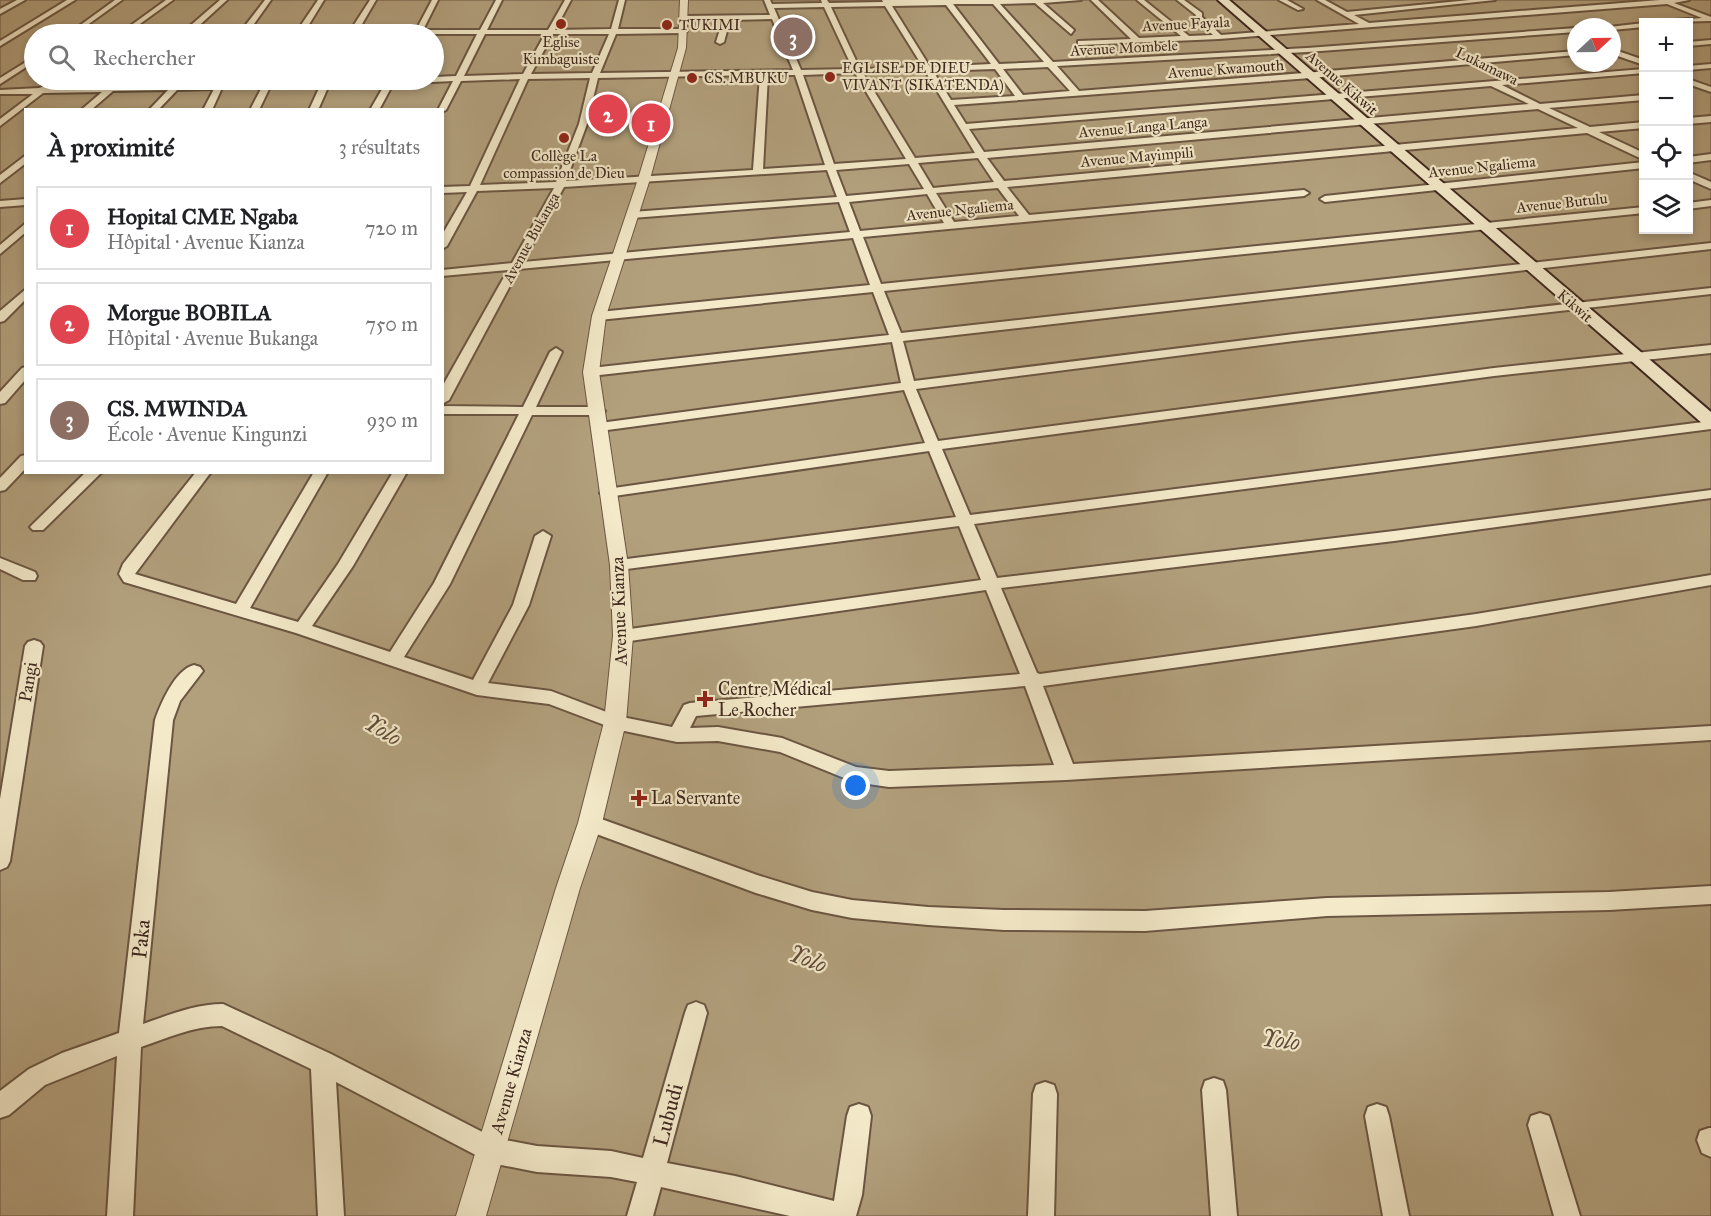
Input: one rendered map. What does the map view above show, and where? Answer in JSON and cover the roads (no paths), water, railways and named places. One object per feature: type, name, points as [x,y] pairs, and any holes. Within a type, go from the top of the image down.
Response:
[{"type":"main road","name":"Avenue Kikwit","points":[[1223,0],[1442,188]]},
{"type":"main road","name":"Kikwit","points":[[1442,188],[1573,305],[1711,423]]},
{"type":"street","points":[[0,12],[22,0]]},
{"type":"street","points":[[33,24],[72,0]]},
{"type":"street","points":[[85,24],[119,0]]},
{"type":"street","points":[[136,24],[170,0]]},
{"type":"street","points":[[196,24],[224,0]]},
{"type":"street","points":[[250,24],[268,0]]},
{"type":"street","points":[[305,24],[321,0]]},
{"type":"street","points":[[358,24],[373,0]]},
{"type":"street","points":[[423,24],[435,0]]},
{"type":"street","points":[[443,108],[499,0]]},
{"type":"street","points":[[444,242],[473,189],[525,77],[568,0]]},
{"type":"street","name":"Avenue Bukanga","points":[[444,396],[560,185],[583,124],[594,77],[614,30],[622,0]]},
{"type":"street","name":"Avenue Kianza","points":[[471,1216],[568,888],[590,823],[615,722],[623,636],[620,565],[607,493],[591,372],[599,316],[644,179],[682,48],[684,0]]},
{"type":"street","points":[[1037,0],[1071,32]]},
{"type":"street","points":[[1066,772],[1031,679],[963,522],[908,385],[897,339],[879,289],[831,169],[798,72],[772,16],[769,3],[1078,0]]},
{"type":"street","points":[[1094,0],[1137,40]]},
{"type":"street","points":[[1140,0],[1187,38]]},
{"type":"street","points":[[1180,0],[1219,37]]},
{"type":"street","points":[[1282,0],[1300,9]]},
{"type":"street","points":[[1320,0],[1343,14],[1425,52]]},
{"type":"street","points":[[1343,14],[1492,0]]},
{"type":"street","name":"Avenue Fayala","points":[[1082,43],[1219,37],[1686,0]]},
{"type":"street","points":[[947,1],[1022,99]]},
{"type":"street","points":[[993,1],[1077,94]]},
{"type":"street","points":[[1484,1],[1536,21]]},
{"type":"street","points":[[1660,1],[1711,19]]},
{"type":"street","points":[[886,2],[979,156],[998,185],[1026,218]]},
{"type":"street","points":[[825,3],[858,72],[951,226]]},
{"type":"street","points":[[684,18],[772,16]]},
{"type":"street","points":[[720,42],[727,17]]},
{"type":"street","points":[[1693,20],[1711,19]]},
{"type":"street","points":[[1545,24],[1567,32]]},
{"type":"street","points":[[1621,26],[1639,25]]},
{"type":"street","points":[[0,44],[24,30]]},
{"type":"street","points":[[444,32],[683,31]]},
{"type":"street","name":"Avenue Mombele","points":[[444,80],[858,72],[1051,65],[1406,44],[1567,31]]},
{"type":"street","points":[[0,37],[24,36]]},
{"type":"street","points":[[1693,44],[1711,42]]},
{"type":"street","points":[[1621,50],[1633,49]]},
{"type":"street","name":"Avenue Kwamouth","points":[[949,103],[1311,76],[1567,54]]},
{"type":"street","points":[[1621,54],[1639,61]]},
{"type":"street","name":"Lukamawa","points":[[1434,56],[1639,155]]},
{"type":"street","points":[[0,82],[24,66]]},
{"type":"street","points":[[1693,68],[1711,66]]},
{"type":"street","points":[[963,127],[1639,71]]},
{"type":"street","points":[[758,173],[764,74]]},
{"type":"street","points":[[1693,83],[1711,91]]},
{"type":"street","points":[[0,123],[42,90]]},
{"type":"street","name":"Avenue Mombele","points":[[0,92],[42,90]]},
{"type":"street","points":[[87,108],[110,90]]},
{"type":"street","points":[[155,108],[172,90]]},
{"type":"street","points":[[208,108],[217,90]]},
{"type":"street","points":[[255,108],[264,90]]},
{"type":"street","points":[[314,108],[322,90]]},
{"type":"street","points":[[375,108],[385,90]]},
{"type":"street","points":[[1693,93],[1711,91]]},
{"type":"street","name":"Avenue Langa Langa","points":[[444,190],[831,169],[1639,97]]},
{"type":"street","points":[[1693,121],[1711,119]]},
{"type":"street","name":"Avenue Mayimpili","points":[[632,215],[844,199],[1639,125]]},
{"type":"street","points":[[1693,159],[1711,157]]},
{"type":"street","points":[[0,180],[24,160]]},
{"type":"street","name":"Avenue Ngaliema","points":[[1324,199],[1639,166]]},
{"type":"street","points":[[1693,177],[1711,186]]},
{"type":"street","name":"Avenue Ngaliema","points":[[444,273],[1304,193]]},
{"type":"street","points":[[0,204],[24,202]]},
{"type":"street","points":[[1693,205],[1711,203]]},
{"type":"street","name":"Avenue Butulu","points":[[599,316],[1639,210]]},
{"type":"street","points":[[0,251],[24,228]]},
{"type":"street","points":[[591,372],[1711,246]]},
{"type":"street","points":[[444,410],[528,410],[599,419],[908,385],[1573,305],[1711,291]]},
{"type":"street","points":[[2,313],[24,294]]},
{"type":"street","points":[[2,313],[24,309]]},
{"type":"street","points":[[607,493],[933,446],[1494,372],[1711,349]]},
{"type":"street","points":[[393,659],[442,584],[556,352]]},
{"type":"street","points":[[0,400],[24,373]]},
{"type":"street","points":[[620,565],[1711,423]]},
{"type":"street","points":[[0,487],[24,461]]},
{"type":"street","points":[[38,527],[93,474]]},
{"type":"street","points":[[202,474],[129,568],[127,574],[130,579],[302,629],[477,688],[551,698],[615,722],[677,735],[718,734],[782,745],[854,774],[889,778],[1066,772],[1711,733]]},
{"type":"street","points":[[241,610],[320,474]]},
{"type":"street","points":[[302,629],[345,566],[399,474]]},
{"type":"street","points":[[623,636],[990,584],[1394,536],[1711,494]]},
{"type":"street","points":[[477,688],[521,604],[543,536]]},
{"type":"street","points":[[0,563],[29,576]]},
{"type":"street","points":[[677,735],[690,710],[1040,680],[1476,620],[1711,580]]},
{"type":"street","name":"Pangi","points":[[0,861],[34,646]]},
{"type":"street","name":"Paka","points":[[120,1216],[130,1039],[164,720],[172,698],[194,671]]},
{"type":"street","points":[[590,823],[756,884],[812,901],[852,909],[928,916],[1004,920],[1145,921],[1327,907],[1609,901],[1711,895]]},
{"type":"street","name":"Lubudi","points":[[640,1216],[696,1013]]},
{"type":"street","points":[[0,1106],[37,1077],[130,1039],[183,1021],[209,1015],[222,1016],[323,1062],[491,1150],[537,1159],[611,1164],[735,1189],[842,1216],[849,1195],[859,1116]]},
{"type":"street","points":[[323,1062],[331,1216]]},
{"type":"street","points":[[1214,1090],[1224,1216]]},
{"type":"street","points":[[1041,1216],[1045,1094]]},
{"type":"street","points":[[1377,1116],[1396,1216]]},
{"type":"street","points":[[1540,1125],[1567,1216]]},
{"type":"water","name":"Yolo","points":[[0,0],[1711,0],[1711,1216],[0,1216]]},
{"type":"place","name":"Eglise Kimbaguiste","points":[[561,24]]},
{"type":"place","name":"TUKIMI","points":[[667,25]]},
{"type":"place","name":"CS. MWINDA","points":[[793,37]]},
{"type":"place","name":"EGLISE DE DIEU VIVANT (SIKATENDA)","points":[[830,77]]},
{"type":"place","name":"CS. MBUKU","points":[[692,78]]},
{"type":"place","name":"Morgue BOBILA","points":[[608,114]]},
{"type":"place","name":"Hopital CME Ngaba","points":[[651,123]]},
{"type":"place","name":"Collège La compassion de Dieu","points":[[564,138]]},
{"type":"place","name":"Centre Médical Le Rocher","points":[[705,699]]},
{"type":"place","name":"La Servante","points":[[639,798]]}]
